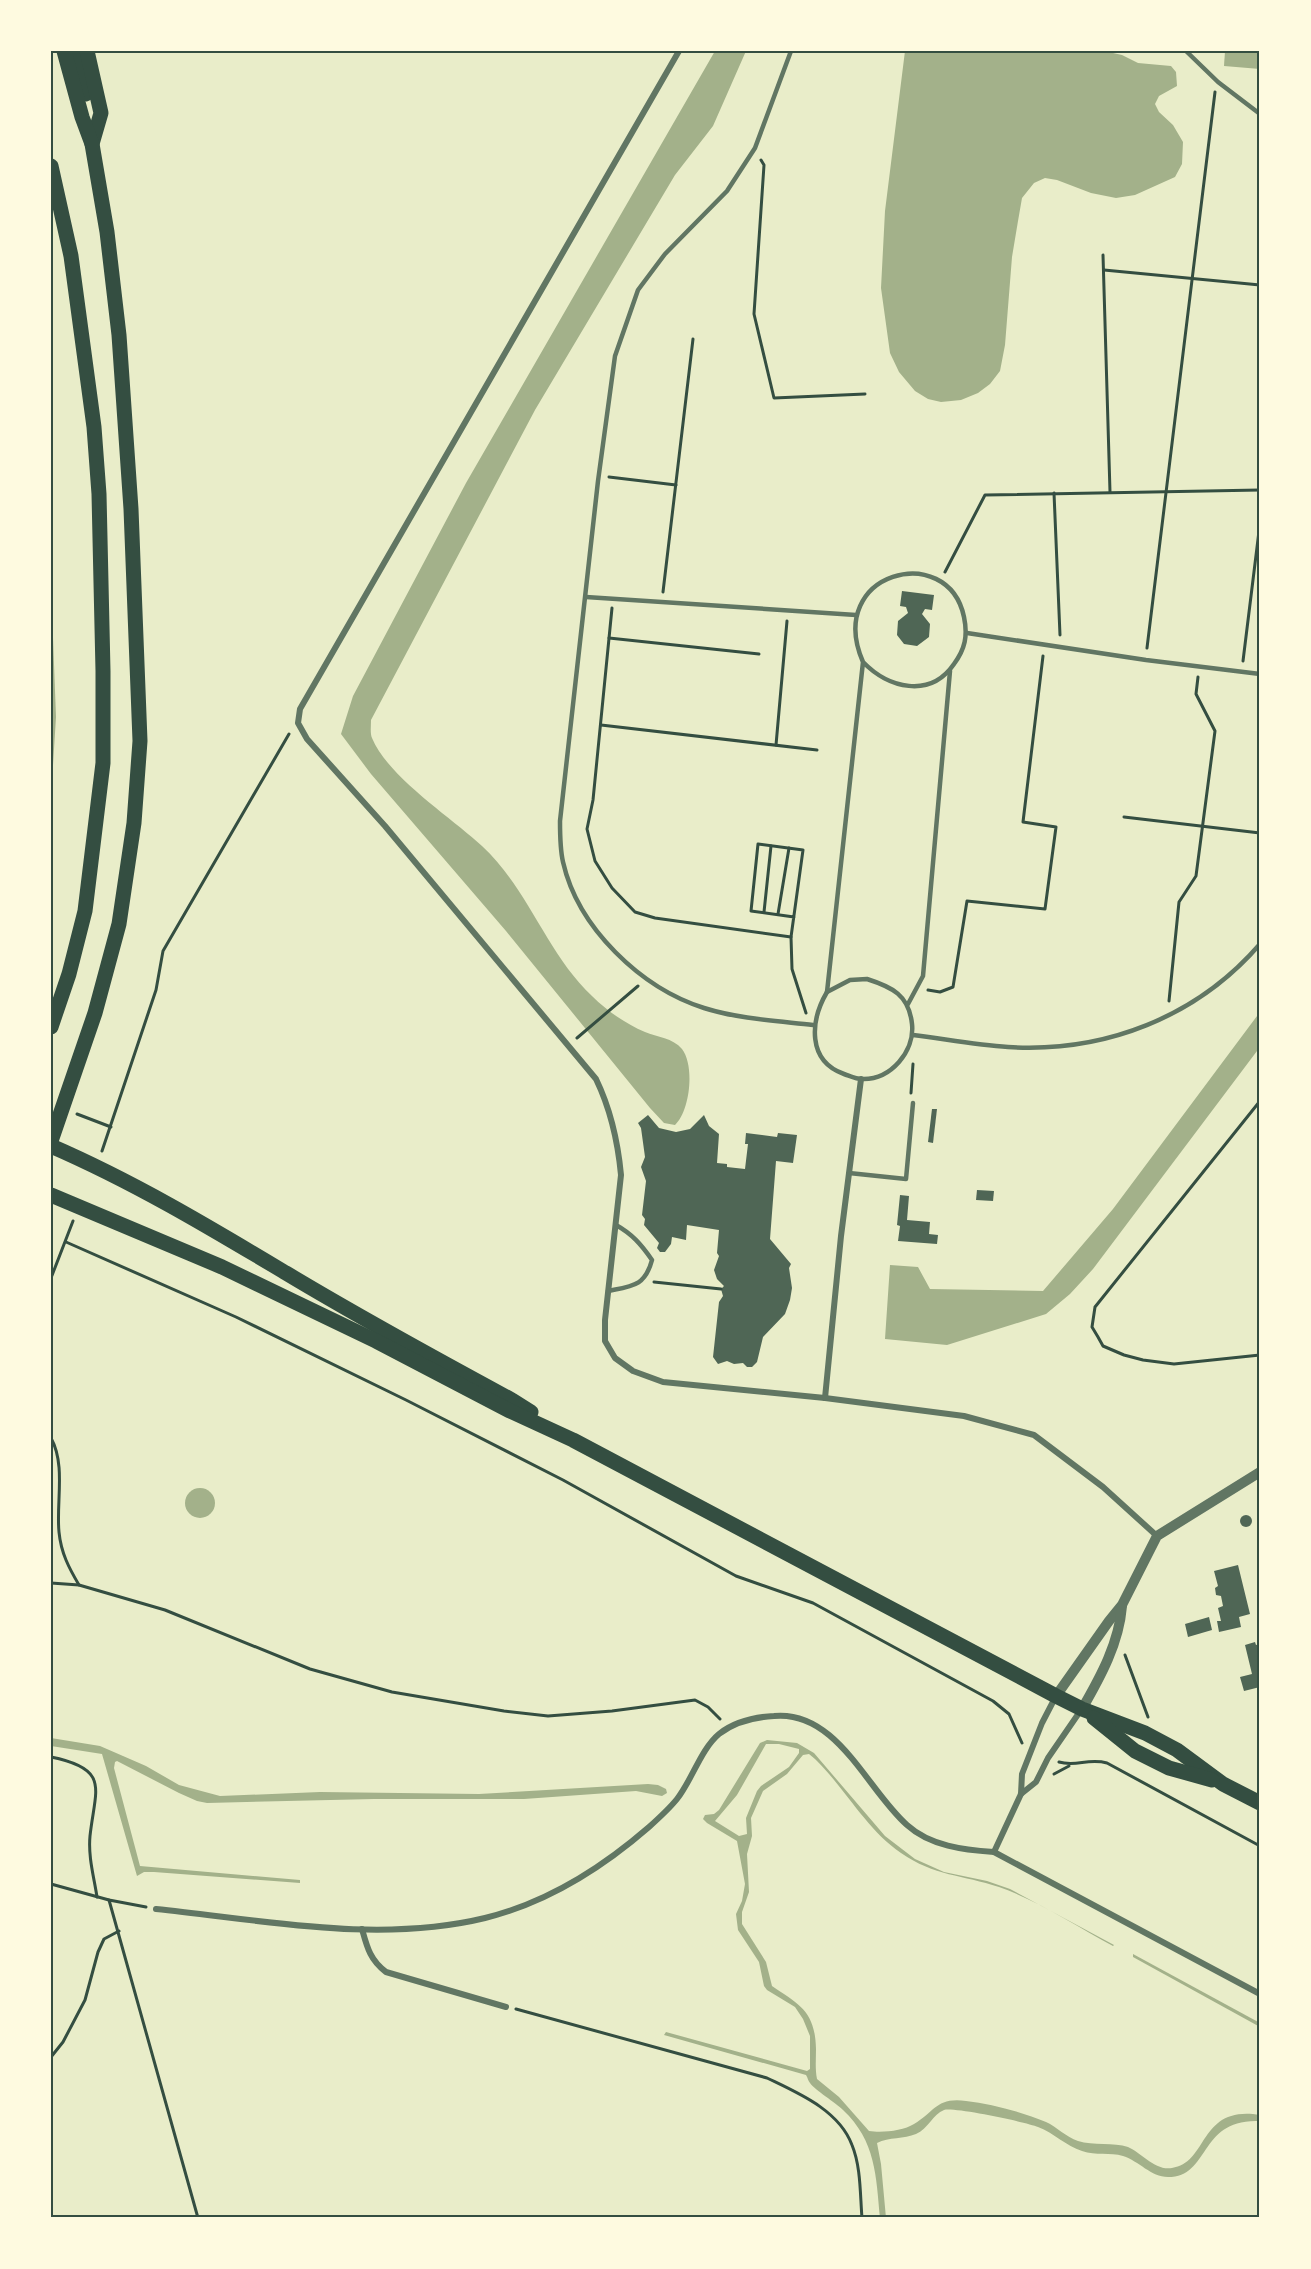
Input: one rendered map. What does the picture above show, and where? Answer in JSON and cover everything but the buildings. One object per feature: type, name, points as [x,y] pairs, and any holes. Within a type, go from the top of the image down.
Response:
[{"type":"main road","points":[[64,51],[92,144]]},
{"type":"main road","points":[[51,1141],[95,1013],[119,924],[134,823],[140,741],[131,509],[120,357],[107,232],[92,144],[92,120],[76,51]]},
{"type":"main road","points":[[87,51],[101,113],[92,144]]},
{"type":"main road","points":[[51,166],[71,256],[94,428],[99,494],[103,671],[103,763],[90,881],[69,974],[51,1027]]},
{"type":"main road","points":[[51,1146],[168,1203],[393,1336],[512,1400],[573,1440]]},
{"type":"main road","points":[[51,1195],[222,1267],[376,1341],[510,1411],[573,1440],[1056,1696],[1082,1709],[1144,1733],[1177,1750],[1223,1784],[1260,1803]]},
{"type":"main road","points":[[1082,1709],[1135,1751],[1169,1768],[1223,1784]]},
{"type":"street","points":[[679,51],[300,709],[298,723],[307,739],[392,835],[596,1079],[605,1096],[619,1152],[621,1174],[605,1320],[605,1341],[615,1358],[633,1371],[663,1382],[825,1398],[964,1416],[1034,1435],[1103,1486],[1157,1536]]},
{"type":"street","points":[[825,1398],[861,1079]]},
{"type":"street","points":[[994,1852],[1021,1794],[1022,1774],[1056,1696],[1122,1605],[1157,1536],[1260,1472]]},
{"type":"street","points":[[1021,1794],[1036,1782],[1048,1758],[1082,1709],[1104,1670],[1117,1634],[1122,1605]]},
{"type":"street","points":[[156,1909],[362,1929],[441,1926],[486,1917],[563,1887],[622,1849],[677,1799],[717,1736],[742,1722],[776,1715],[800,1719],[829,1733],[908,1826],[935,1842],[962,1850],[994,1852],[1260,1994]]},
{"type":"street","points":[[362,1929],[368,1952],[375,1964],[386,1972],[506,2007]]},
{"type":"lane","points":[[791,51],[755,148],[727,191],[665,254],[638,290],[615,356],[560,821],[563,862],[573,892],[588,917],[620,958],[646,979],[672,995],[705,1008],[738,1016],[813,1025]]},
{"type":"lane","points":[[1186,51],[1218,82],[1260,114]]},
{"type":"lane","points":[[909,573],[921,574],[940,581],[950,589],[961,605],[967,633],[962,652],[950,671],[933,682],[909,687],[890,683],[863,662],[856,647],[854,628],[856,615],[864,597],[878,583],[889,577],[909,573]]},
{"type":"lane","points":[[586,597],[856,615]]},
{"type":"lane","points":[[967,633],[1060,648],[1260,674]]},
{"type":"lane","points":[[863,662],[826,992],[813,1025],[817,1048],[824,1059],[837,1071],[861,1079],[873,1078],[892,1069],[904,1057],[913,1035],[908,1004],[923,976],[950,671]]},
{"type":"lane","points":[[913,1035],[1008,1047],[1062,1047],[1092,1043],[1125,1034],[1167,1018],[1201,998],[1232,973],[1260,944]]},
{"type":"lane","points":[[826,992],[850,980],[867,979],[890,986],[908,1004]]},
{"type":"lane","points":[[849,1173],[906,1179],[913,1103]]},
{"type":"lane","points":[[608,1291],[632,1286],[644,1279],[652,1260],[639,1241],[616,1225]]},
{"type":"path","points":[[1146,660],[1213,98],[1218,82]]},
{"type":"path","points":[[755,148],[764,165],[754,314],[774,398],[865,394]]},
{"type":"path","points":[[1103,255],[1110,492]]},
{"type":"path","points":[[1104,270],[1260,285]]},
{"type":"path","points":[[662,602],[693,339]]},
{"type":"path","points":[[599,476],[676,485]]},
{"type":"path","points":[[940,581],[984,495],[1260,490]]},
{"type":"path","points":[[1054,493],[1060,648]]},
{"type":"path","points":[[1242,672],[1260,523]]},
{"type":"path","points":[[613,599],[593,800],[587,829],[595,861],[612,888],[635,912],[655,918],[791,937]]},
{"type":"path","points":[[776,745],[788,610]]},
{"type":"path","points":[[609,638],[759,654]]},
{"type":"path","points":[[916,988],[940,992],[953,987],[967,901],[1045,909],[1056,827],[1023,822],[1045,645]]},
{"type":"path","points":[[1167,1018],[1179,902],[1196,876],[1215,731],[1196,693],[1199,666]]},
{"type":"path","points":[[63,1108],[111,1127],[156,990],[163,951],[289,734],[298,723]]},
{"type":"path","points":[[601,725],[817,750]]},
{"type":"path","points":[[1124,817],[1260,833]]},
{"type":"path","points":[[794,917],[751,911],[758,844],[803,850],[794,917],[791,937],[792,969],[806,1013],[805,1024]]},
{"type":"path","points":[[764,913],[771,846]]},
{"type":"path","points":[[778,915],[789,848]]},
{"type":"path","points":[[581,1033],[646,979]]},
{"type":"path","points":[[904,1057],[914,1060],[911,1097],[913,1103]]},
{"type":"path","points":[[1260,1101],[1095,1307],[1092,1327],[1103,1346],[1143,1360],[1174,1364],[1260,1355]]},
{"type":"path","points":[[51,1278],[71,1228]]},
{"type":"path","points":[[66,1242],[236,1317],[406,1400],[563,1480],[736,1576],[813,1603],[993,1701],[1009,1714],[1020,1742],[1032,1749]]},
{"type":"path","points":[[644,1279],[656,1283],[721,1289]]},
{"type":"path","points":[[51,1438],[58,1464],[59,1533],[62,1551],[79,1586]]},
{"type":"path","points":[[51,1583],[79,1586],[184,1617],[310,1670],[392,1692],[548,1716],[612,1712],[696,1700],[713,1711],[727,1729]]},
{"type":"path","points":[[1117,1634],[1148,1717],[1148,1727],[1144,1733]]},
{"type":"path","points":[[1124,1772],[1135,1751]]},
{"type":"path","points":[[51,1757],[81,1765],[90,1773],[94,1784],[96,1810],[90,1837],[98,1897]]},
{"type":"path","points":[[1048,1758],[1070,1765],[1082,1761],[1098,1761],[1124,1772],[1260,1846]]},
{"type":"path","points":[[51,1884],[109,1900],[156,1909]]},
{"type":"path","points":[[109,1900],[198,2218]]},
{"type":"path","points":[[51,2057],[63,2042],[85,2000],[98,1952],[105,1939],[119,1931]]},
{"type":"path","points":[[506,2007],[767,2078],[802,2095],[837,2121],[852,2146],[858,2171],[862,2218]]},
{"type":"shaded area","points":[[715,51],[746,51],[713,126],[675,175],[535,410],[371,720],[372,738],[380,753],[406,782],[482,846],[498,863],[513,882],[562,961],[592,996],[624,1021],[645,1032],[670,1040],[682,1049],[688,1066],[689,1088],[684,1110],[675,1125],[664,1123],[650,1108],[506,931],[371,774],[341,734],[353,696],[466,483]]},
{"type":"shaded area","points":[[905,51],[1104,51],[1122,55],[1138,63],[1171,66],[1176,72],[1177,86],[1159,96],[1155,104],[1159,112],[1173,125],[1183,142],[1182,164],[1175,177],[1135,195],[1116,198],[1091,193],[1057,180],[1045,178],[1034,183],[1022,198],[1012,257],[1005,345],[1000,371],[990,384],[978,393],[961,400],[941,402],[928,399],[915,391],[899,372],[890,353],[881,288],[885,211]]},
{"type":"shaded area","points":[[1225,51],[1260,51],[1260,69],[1224,66]]},
{"type":"shaded area","points":[[51,585],[56,717],[51,797]]},
{"type":"shaded area","points":[[1260,1012],[1260,1047],[1093,1269],[1070,1294],[1046,1314],[947,1345],[885,1339],[890,1265],[918,1267],[930,1289],[1043,1291],[1113,1209]]},
{"type":"shaded area","points":[[200,1488],[211,1492],[215,1503],[211,1514],[200,1518],[189,1514],[185,1503],[189,1492]]},
{"type":"shaded area","points":[[51,1738],[100,1746],[146,1766],[179,1785],[220,1796],[320,1792],[479,1794],[648,1784],[658,1785],[666,1789],[667,1793],[662,1796],[636,1791],[524,1799],[374,1799],[207,1803],[179,1793],[117,1761],[114,1768],[140,1866],[300,1880],[300,1883],[154,1872],[144,1872],[137,1876],[102,1754],[51,1746]]},
{"type":"shaded area","points":[[767,1740],[797,1743],[814,1753],[885,1836],[915,1859],[944,1872],[987,1881],[1010,1889],[1038,1904],[999,1887],[937,1871],[913,1861],[877,1832],[826,1770],[809,1754],[803,1755],[787,1774],[763,1791],[751,1818],[752,1836],[747,1854],[749,1892],[742,1912],[742,1924],[766,1962],[772,1986],[798,2004],[809,2017],[815,2036],[817,2079],[839,2097],[869,2131],[898,2130],[914,2124],[942,2103],[956,2100],[966,2101],[996,2106],[1037,2118],[1078,2141],[1128,2147],[1160,2167],[1172,2168],[1184,2164],[1193,2156],[1215,2126],[1225,2118],[1240,2114],[1260,2115],[1260,2121],[1240,2123],[1226,2128],[1215,2137],[1192,2168],[1182,2174],[1168,2177],[1151,2172],[1123,2156],[1076,2149],[1031,2125],[975,2113],[944,2110],[916,2134],[877,2143],[886,2218],[880,2218],[872,2160],[862,2134],[843,2110],[813,2086],[806,2075],[664,2035],[666,2032],[807,2071],[810,2069],[810,2036],[803,2019],[795,2007],[764,1986],[759,1962],[738,1930],[736,1914],[742,1901],[745,1884],[737,1841],[703,1819],[705,1815],[714,1814],[719,1810],[760,1743]],"holes":[[[766,1744],[779,1744],[799,1749],[799,1753],[789,1767],[757,1791],[746,1818],[747,1834],[739,1836],[715,1821],[737,1795]]]},
{"type":"shaded area","points":[[1062,1917],[1114,1945],[1113,1946]]},
{"type":"shaded area","points":[[1133,1954],[1260,2023],[1260,2027],[1133,1957]]}]
